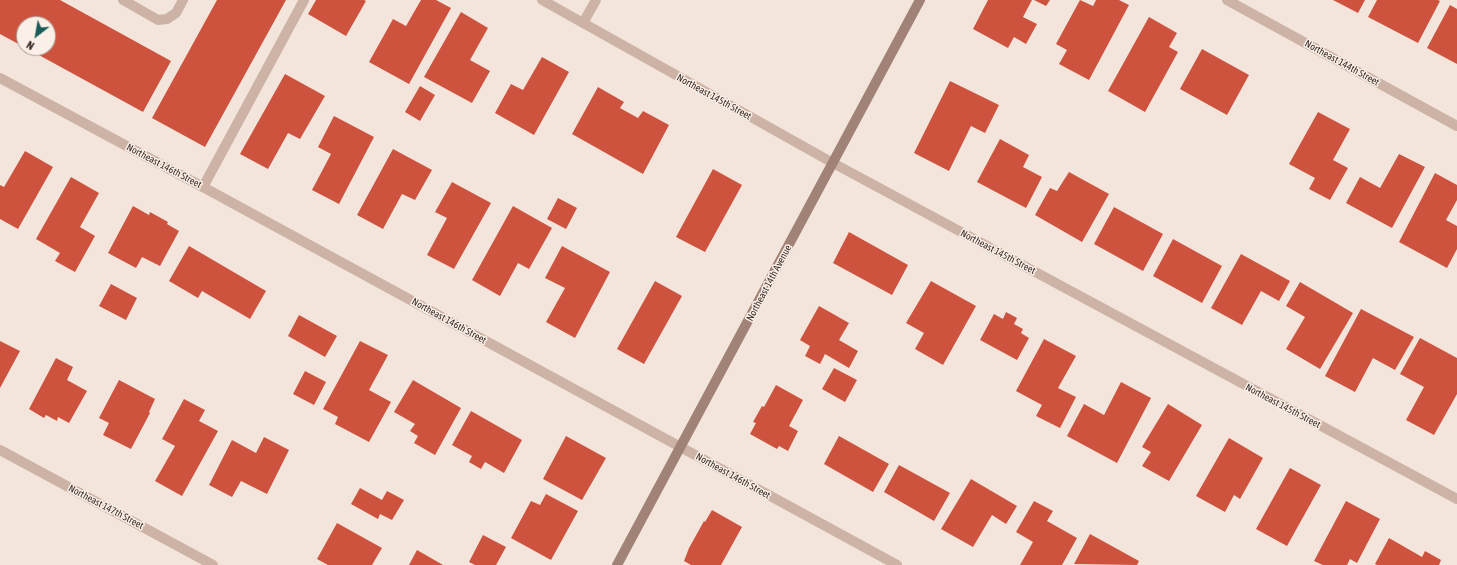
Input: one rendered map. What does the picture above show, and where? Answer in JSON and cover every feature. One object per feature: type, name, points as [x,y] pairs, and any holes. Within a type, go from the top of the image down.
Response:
[{"type":"street","points":[[123,0],[158,20],[168,19],[176,13],[183,0]]},
{"type":"street","points":[[203,186],[304,0]]},
{"type":"street","name":"Northeast 145th Street","points":[[542,0],[833,163],[1457,499]]},
{"type":"street","points":[[583,23],[596,0]]},
{"type":"street","name":"Northeast 14th Avenue","points":[[617,565],[920,0]]},
{"type":"street","name":"Northeast 144th Street","points":[[1227,0],[1457,126]]},
{"type":"street","name":"Northeast 146th Street","points":[[0,78],[203,186],[897,565]]},
{"type":"street","name":"Northeast 147th Street","points":[[0,450],[213,565]]},
{"type":"building","points":[[0,0],[60,0],[171,61],[143,112],[41,56],[56,56],[56,16],[16,16],[16,43],[0,34]]},
{"type":"building","points":[[217,0],[286,0],[205,147],[152,118]]},
{"type":"building","points":[[316,0],[366,1],[346,36],[308,14]]},
{"type":"building","points":[[421,0],[436,0],[451,8],[409,84],[369,62],[393,19],[406,26]]},
{"type":"building","points":[[988,0],[1032,0],[1023,17],[1037,24],[1026,44],[1014,37],[1008,48],[973,29]]},
{"type":"building","points":[[1034,0],[1050,0],[1046,6]]},
{"type":"building","points":[[1080,0],[1093,6],[1096,0],[1119,0],[1129,5],[1089,80],[1059,64],[1067,50],[1056,44]]},
{"type":"building","points":[[1333,0],[1365,0],[1358,13]]},
{"type":"building","points":[[1377,0],[1440,1],[1418,43],[1368,17]]},
{"type":"building","points":[[1450,5],[1457,9],[1457,64],[1427,48]]},
{"type":"building","points":[[461,12],[488,28],[470,60],[490,71],[472,103],[424,77]]},
{"type":"building","points":[[1149,17],[1177,33],[1169,47],[1178,52],[1145,112],[1108,91]]},
{"type":"building","points":[[1202,49],[1249,75],[1227,115],[1180,89]]},
{"type":"building","points":[[542,57],[569,72],[534,135],[495,113],[511,84],[523,90]]},
{"type":"building","points":[[285,74],[325,96],[300,139],[288,133],[268,169],[240,154]]},
{"type":"building","points":[[950,81],[999,105],[985,133],[971,126],[949,171],[914,153]]},
{"type":"building","points":[[420,86],[435,95],[420,121],[405,112]]},
{"type":"building","points":[[598,87],[624,102],[620,108],[638,118],[643,111],[669,125],[643,174],[572,134]]},
{"type":"building","points":[[1318,112],[1350,129],[1333,160],[1348,168],[1330,200],[1309,189],[1315,178],[1289,164]]},
{"type":"building","points":[[334,116],[374,137],[339,204],[312,190],[331,154],[318,147]]},
{"type":"building","points":[[1000,139],[1029,155],[1023,167],[1042,177],[1026,208],[977,182]]},
{"type":"building","points":[[393,149],[432,170],[415,200],[402,194],[383,229],[357,215]]},
{"type":"building","points":[[25,151],[53,167],[18,229],[0,219],[0,185],[4,187]]},
{"type":"building","points":[[1399,154],[1425,167],[1392,228],[1346,203],[1360,177],[1380,188]]},
{"type":"building","points":[[713,169],[742,185],[705,252],[676,237]]},
{"type":"building","points":[[1069,172],[1109,194],[1082,242],[1035,215],[1050,188],[1057,191]]},
{"type":"building","points":[[1435,173],[1457,185],[1457,200],[1446,220],[1457,226],[1457,249],[1447,268],[1399,242]]},
{"type":"building","points":[[71,177],[99,193],[80,227],[95,236],[75,272],[55,261],[60,253],[36,239]]},
{"type":"building","points":[[452,182],[491,203],[454,269],[427,255],[447,218],[435,212]]},
{"type":"building","points":[[558,198],[577,208],[566,229],[547,219]]},
{"type":"building","points":[[133,206],[149,215],[150,212],[168,222],[167,224],[179,231],[160,266],[142,257],[136,268],[108,253]]},
{"type":"building","points":[[513,206],[552,228],[529,269],[518,263],[500,296],[472,280]]},
{"type":"building","points":[[1114,207],[1163,234],[1143,271],[1094,244]]},
{"type":"building","points":[[849,232],[908,265],[892,295],[833,263]]},
{"type":"building","points":[[1173,239],[1222,266],[1202,303],[1153,276]]},
{"type":"building","points":[[189,246],[266,291],[250,319],[202,291],[198,298],[169,281]]},
{"type":"building","points":[[562,246],[610,272],[575,338],[546,322],[565,288],[545,278]]},
{"type":"building","points":[[1241,254],[1290,281],[1279,301],[1261,291],[1242,325],[1211,308]]},
{"type":"building","points":[[655,281],[682,296],[644,364],[617,349]]},
{"type":"building","points":[[931,281],[976,306],[943,365],[915,349],[924,333],[906,323]]},
{"type":"building","points":[[1300,282],[1353,313],[1320,369],[1286,349],[1305,317],[1286,306]]},
{"type":"building","points":[[111,284],[137,298],[126,320],[99,306]]},
{"type":"building","points":[[819,306],[849,323],[839,340],[858,351],[849,368],[825,354],[820,364],[805,356],[810,346],[800,340]]},
{"type":"building","points":[[1361,309],[1414,337],[1395,370],[1373,358],[1355,392],[1325,376]]},
{"type":"building","points":[[1006,312],[1017,318],[1014,324],[1023,329],[1021,333],[1029,338],[1017,360],[980,340],[994,314],[1003,319]]},
{"type":"building","points":[[299,315],[337,336],[325,357],[288,336]]},
{"type":"building","points":[[1420,338],[1457,358],[1457,394],[1434,435],[1406,420],[1424,387],[1400,374]]},
{"type":"building","points":[[1044,339],[1076,356],[1058,388],[1076,397],[1060,428],[1036,416],[1042,405],[1016,391]]},
{"type":"building","points":[[0,341],[20,351],[0,388]]},
{"type":"building","points":[[360,341],[388,355],[369,390],[391,402],[369,442],[335,424],[338,417],[323,409]]},
{"type":"building","points":[[56,358],[73,367],[67,380],[87,391],[69,423],[58,417],[57,421],[46,415],[44,418],[29,409]]},
{"type":"building","points":[[834,368],[857,380],[845,402],[822,389]]},
{"type":"building","points":[[305,371],[326,382],[314,405],[293,394]]},
{"type":"building","points":[[119,380],[155,399],[149,412],[150,413],[131,449],[103,435],[109,423],[99,418]]},
{"type":"building","points":[[413,380],[461,408],[435,455],[414,443],[418,436],[410,431],[415,424],[394,412]]},
{"type":"building","points":[[1121,382],[1151,398],[1117,463],[1067,436],[1084,404],[1104,415]]},
{"type":"building","points":[[776,385],[803,400],[789,426],[798,431],[788,451],[779,446],[777,449],[750,434],[756,423],[753,422],[762,406],[764,407]]},
{"type":"building","points":[[184,399],[205,410],[199,421],[218,431],[182,496],[155,481],[175,446],[162,439]]},
{"type":"building","points":[[1168,404],[1202,425],[1169,481],[1142,466],[1151,452],[1142,447]]},
{"type":"building","points":[[471,411],[522,440],[504,473],[485,462],[481,469],[469,462],[472,456],[452,445]]},
{"type":"building","points":[[566,436],[606,458],[582,500],[543,479]]},
{"type":"building","points":[[839,436],[889,464],[873,492],[824,464]]},
{"type":"building","points":[[264,437],[289,450],[267,494],[241,481],[232,497],[209,485],[232,440],[256,453]]},
{"type":"building","points":[[1229,438],[1263,458],[1240,499],[1234,495],[1225,512],[1196,496]]},
{"type":"building","points":[[899,465],[950,493],[934,521],[884,492]]},
{"type":"building","points":[[1290,468],[1321,485],[1287,546],[1256,529]]},
{"type":"building","points":[[971,479],[1017,506],[1006,524],[992,515],[973,547],[941,529]]},
{"type":"building","points":[[360,488],[382,500],[387,491],[404,500],[392,520],[380,514],[378,519],[351,504]]},
{"type":"building","points":[[546,494],[578,511],[551,560],[511,538],[531,501],[540,505]]},
{"type":"building","points":[[1034,501],[1053,511],[1047,521],[1077,538],[1062,565],[1020,565],[1033,542],[1016,532]]},
{"type":"building","points":[[1346,501],[1380,519],[1357,563],[1350,559],[1347,565],[1323,565],[1314,561]]},
{"type":"building","points":[[712,510],[742,527],[721,565],[691,565],[684,561],[689,548]]},
{"type":"building","points":[[337,523],[382,548],[372,565],[328,565],[317,559]]},
{"type":"building","points":[[1090,534],[1139,561],[1137,565],[1074,564]]},
{"type":"building","points":[[483,535],[506,547],[496,565],[475,565],[469,562]]},
{"type":"building","points":[[1389,538],[1422,557],[1425,551],[1441,560],[1439,565],[1375,564]]},
{"type":"building","points":[[417,550],[443,565],[409,565]]}]
